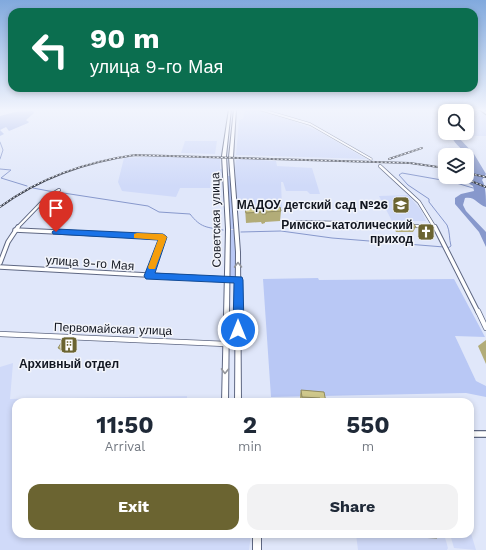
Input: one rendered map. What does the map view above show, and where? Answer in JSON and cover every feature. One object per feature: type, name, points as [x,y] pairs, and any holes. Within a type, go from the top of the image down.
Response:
[{"type":"main road","name":"Советская улица","points":[[225,398],[228,229],[224,156],[227,135]]},
{"type":"main road","name":"Советская улица","points":[[233,135],[231,157],[237,229],[239,280],[238,398]]},
{"type":"main road","points":[[257,538],[257,550]]},
{"type":"street","points":[[329,135],[371,159]]},
{"type":"street","points":[[380,166],[422,206],[435,226],[486,328]]},
{"type":"street","points":[[225,175],[232,175]]},
{"type":"street","points":[[0,263],[4,248],[15,230],[47,196],[59,190]]},
{"type":"street","points":[[297,222],[387,224],[402,226]]},
{"type":"street","points":[[410,226],[435,226]]},
{"type":"street","points":[[228,229],[237,229]]},
{"type":"street","points":[[15,230],[163,237],[149,276]]},
{"type":"street","name":"улица 9-го Мая","points":[[0,267],[239,280]]},
{"type":"street","name":"Первомайская улица","points":[[0,334],[226,344]]},
{"type":"street","points":[[474,434],[486,434]]},
{"type":"shaded area","points":[[238,135],[324,135],[366,159],[236,155]]},
{"type":"shaded area","points":[[474,135],[486,135],[486,136],[475,136]]},
{"type":"shaded area","points":[[454,140],[461,140],[468,148],[461,148]]},
{"type":"shaded area","points":[[185,141],[217,141],[215,154],[181,153]]},
{"type":"shaded area","points":[[474,154],[486,174],[482,180],[485,189],[486,207],[471,198],[465,198],[463,205],[466,211],[486,232],[486,247],[479,232],[455,204],[455,198],[461,194],[474,191],[473,186],[470,184],[474,184]]},
{"type":"shaded area","points":[[161,156],[220,159],[220,169],[223,169],[223,173],[221,173],[221,175],[211,176],[210,188],[180,188],[176,197],[122,191],[118,182],[124,158]]},
{"type":"shaded area","points":[[236,160],[276,161],[277,166],[312,168],[320,194],[310,194],[307,191],[286,191],[283,182],[281,182],[282,208],[238,210],[235,167]]},
{"type":"shaded area","points":[[226,176],[231,176],[235,229],[229,229]]},
{"type":"shaded area","name":"МАДОУ детский сад №26","points":[[408,195],[421,210],[426,221],[392,221],[379,196]]},
{"type":"shaded area","points":[[229,230],[236,230],[237,278],[229,278]]},
{"type":"shaded area","points":[[318,278],[319,280],[454,279],[485,337],[455,336],[476,381],[486,386],[486,397],[466,393],[271,397],[263,279]]},
{"type":"shaded area","points":[[13,363],[10,399],[12,399],[12,538],[250,538],[249,550],[0,550],[0,367]]},
{"type":"shaded area","points":[[187,396],[187,398],[69,398]]},
{"type":"shaded area","points":[[356,538],[445,538],[448,548],[447,550],[358,550]]},
{"type":"shaded area","points":[[451,538],[472,538],[476,550],[454,548]]},
{"type":"building","points":[[280,207],[281,211],[266,212],[266,214],[262,214],[262,212],[246,213],[245,208]]},
{"type":"building","points":[[396,223],[413,223],[416,227],[399,228]]},
{"type":"building","points":[[420,227],[430,227],[432,232],[422,231]]},
{"type":"building","points":[[63,340],[72,340],[68,349],[58,348]]},
{"type":"building","points":[[301,390],[324,392],[325,398],[320,398],[302,397]]},
{"type":"waterway","points":[[0,142],[3,150],[0,159]]},
{"type":"waterway","points":[[0,169],[11,170],[1,178],[27,186]]},
{"type":"waterway","points":[[448,248],[451,246],[447,225],[429,202],[429,199],[408,185],[399,175],[402,173],[453,182],[473,188]]},
{"type":"waterway","points":[[33,188],[54,192]]},
{"type":"waterway","points":[[57,192],[148,206],[159,212],[190,214],[197,222],[204,226],[223,230]]},
{"type":"waterway","points":[[241,232],[281,231],[332,238],[444,247]]},
{"type":"railway","points":[[389,159],[422,148]]},
{"type":"railway","points":[[0,207],[31,187],[64,172],[99,162],[135,155],[410,163],[438,167]]},
{"type":"railway","points":[[474,174],[486,177]]},
{"type":"railway","points":[[474,182],[486,187]]},
{"type":"slow traffic","points":[[137,236],[163,237],[152,267]]},
{"type":"place","name":"МАДОУ детский сад №26","points":[[401,205]]},
{"type":"place","name":"Римско-католический приход","points":[[426,232]]},
{"type":"place","name":"Архивный отдел","points":[[69,345]]},
{"type":"route","points":[[56,232],[163,237],[149,276],[239,280],[238,330]]}]
